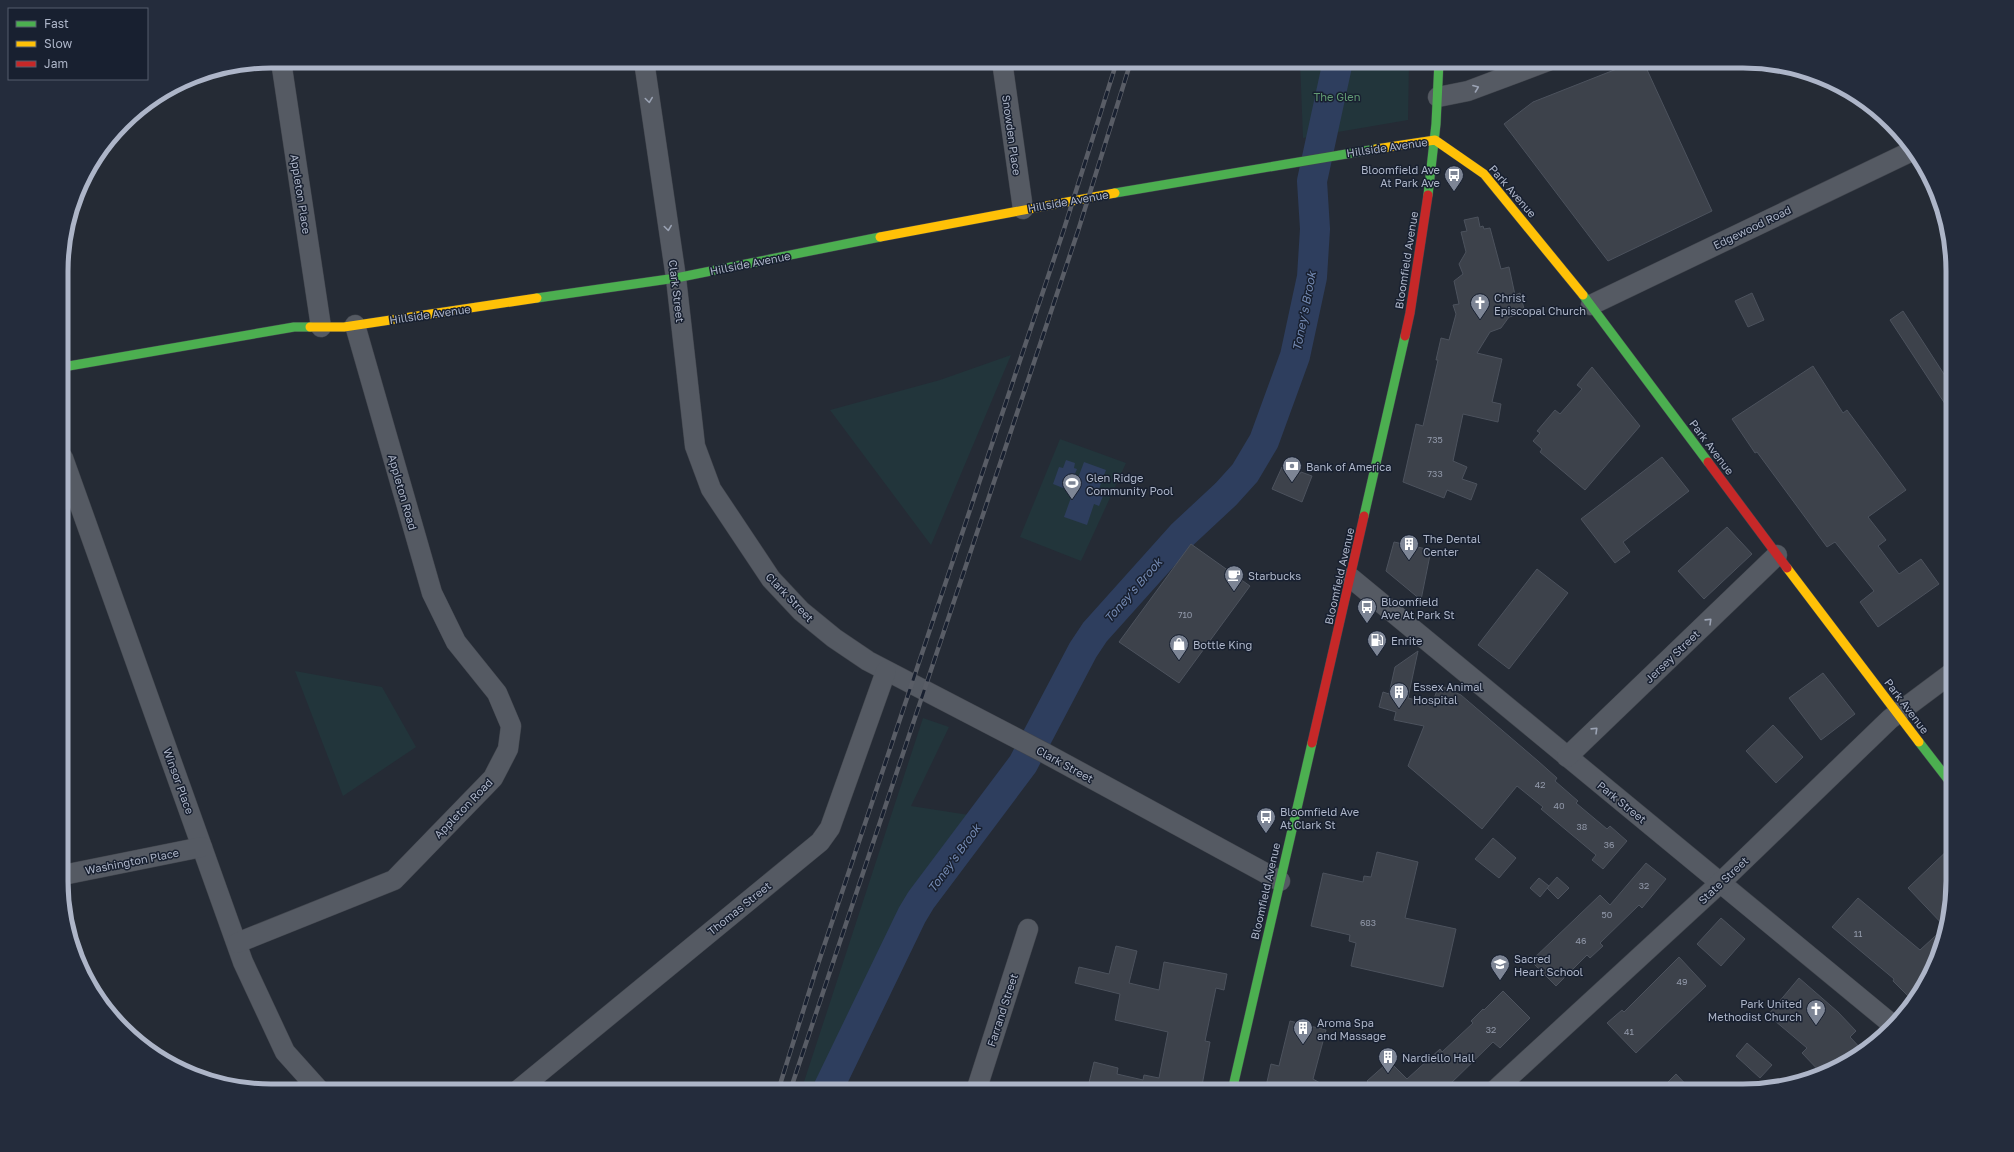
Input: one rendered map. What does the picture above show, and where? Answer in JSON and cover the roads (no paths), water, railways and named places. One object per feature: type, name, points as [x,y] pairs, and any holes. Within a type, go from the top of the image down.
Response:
[{"type":"street","name":"Appleton Place","points":[[282,68],[321,327]]},
{"type":"street","name":"Clark Street","points":[[645,68],[676,278],[695,446],[711,489],[757,560],[785,595],[801,611],[834,638],[886,671],[1022,740],[1280,881]]},
{"type":"street","name":"Snowden Place","points":[[1003,68],[1023,209]]},
{"type":"street","name":"Bloomfield Avenue","points":[[1234,1084],[1351,578],[1410,313],[1419,260],[1435,140],[1439,68]]},
{"type":"street","points":[[1438,97],[1468,91],[1529,68]]},
{"type":"street","name":"Hillside Avenue","points":[[68,366],[294,327],[355,325],[676,278],[1023,209],[1302,160],[1435,140]]},
{"type":"street","name":"Park Avenue","points":[[1435,140],[1484,174],[1591,305],[1777,555],[1946,777]]},
{"type":"street","name":"Edgewood Road","points":[[1591,305],[1908,153]]},
{"type":"street","name":"Appleton Road","points":[[236,943],[394,880],[493,778],[508,749],[511,726],[497,693],[456,642],[432,593],[355,325]]},
{"type":"street","name":"Winsor Place","points":[[68,472],[243,962],[286,1052],[314,1084]]},
{"type":"street","name":"Jersey Street","points":[[1567,757],[1777,555]]},
{"type":"street","name":"Park Street","points":[[1351,578],[1719,884],[1889,1022]]},
{"type":"street","name":"Thomas Street","points":[[526,1084],[820,842],[830,828],[886,671]]},
{"type":"street","name":"State Street","points":[[1502,1084],[1719,884],[1897,713],[1946,677]]},
{"type":"street","name":"Washington Place","points":[[68,874],[202,847]]},
{"type":"street","name":"Farrand Street","points":[[978,1084],[1028,929]]},
{"type":"water","points":[[1066,460],[1075,463],[1074,468],[1077,469],[1074,476],[1078,478],[1084,462],[1106,470],[1099,489],[1105,491],[1099,506],[1094,504],[1087,525],[1064,517],[1073,492],[1053,484],[1059,467],[1063,468]]},
{"type":"waterway","name":"Toney's Brook","points":[[830,1084],[912,915],[921,900],[1023,764],[1083,650],[1095,632],[1182,535],[1226,494],[1245,473],[1264,441],[1295,356],[1312,277],[1315,229],[1312,181],[1336,68]]},
{"type":"railway","points":[[780,1084],[816,970],[1064,229],[1115,68]]},
{"type":"railway","points":[[792,1084],[1078,231],[1129,68]]},
{"type":"place","name":"Bloomfield Ave At Park Ave","points":[[1454,192]]},
{"type":"place","name":"Christ Episcopal Church","points":[[1480,320]]},
{"type":"place","name":"Bank of America","points":[[1292,483]]},
{"type":"place","name":"Glen Ridge Community Pool","points":[[1072,500]]},
{"type":"place","name":"The Dental Center","points":[[1409,561]]},
{"type":"place","name":"Starbucks","points":[[1234,592]]},
{"type":"place","name":"Bloomfield Ave At Park St","points":[[1367,624]]},
{"type":"place","name":"Enrite","points":[[1377,657]]},
{"type":"place","name":"Bottle King","points":[[1179,661]]},
{"type":"place","name":"Essex Animal Hospital","points":[[1399,709]]},
{"type":"place","name":"Bloomfield Ave At Clark St","points":[[1266,834]]},
{"type":"place","name":"Sacred Heart School","points":[[1500,981]]},
{"type":"place","name":"Park United Methodist Church","points":[[1816,1026]]},
{"type":"place","name":"Aroma Spa and Massage","points":[[1303,1045]]},
{"type":"place","name":"Nardiello Hall","points":[[1388,1074]]},
{"type":"park label","name":"The Glen","points":[[1337,96]]}]
